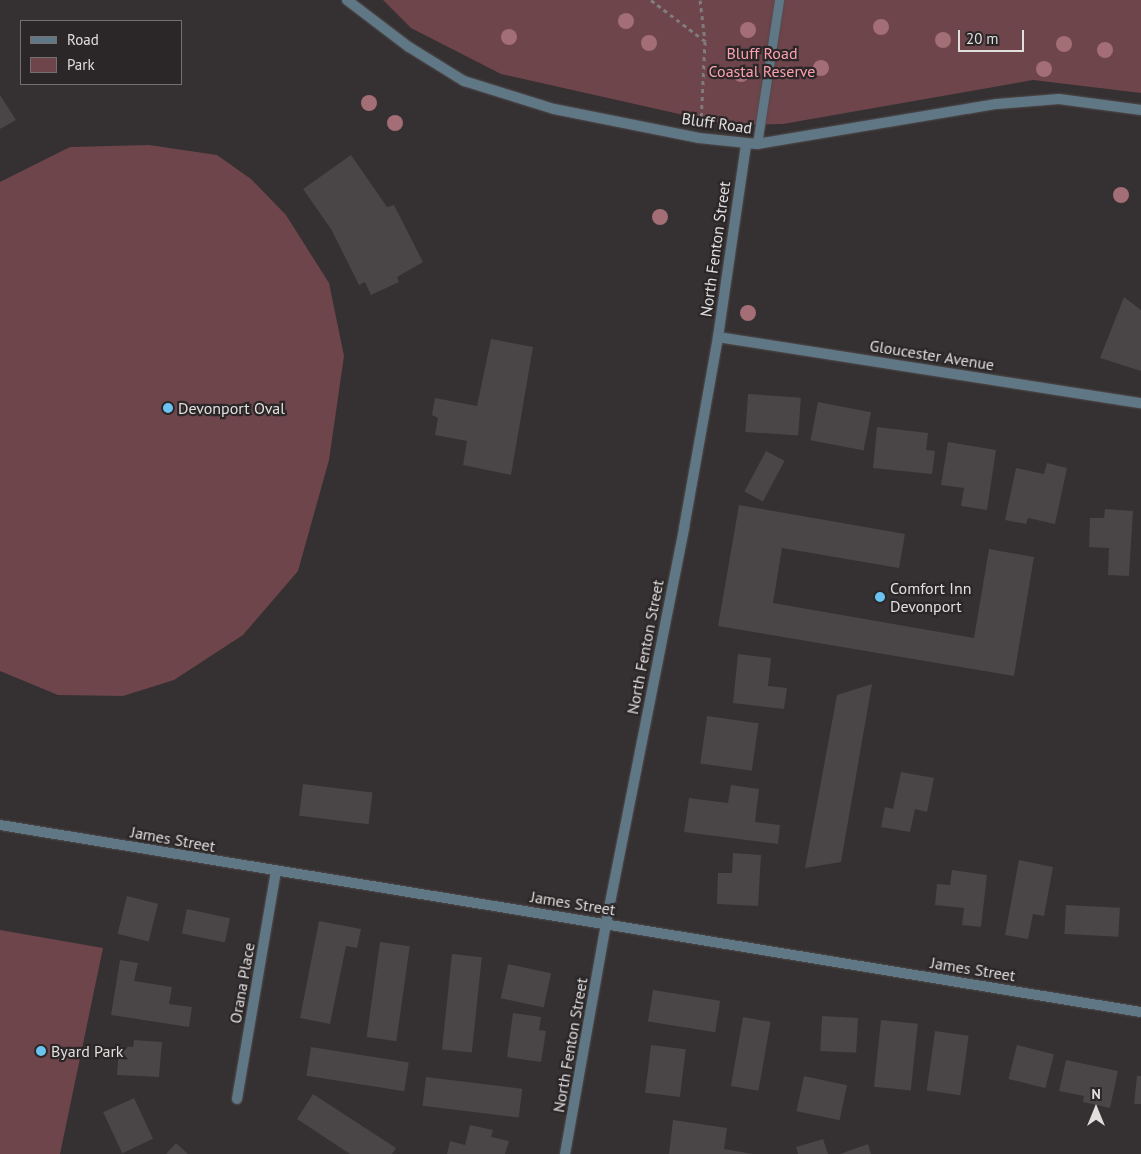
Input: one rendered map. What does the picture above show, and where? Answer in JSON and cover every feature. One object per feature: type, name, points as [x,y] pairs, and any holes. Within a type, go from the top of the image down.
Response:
[{"type":"street","name":"Bluff Road","points":[[346,0],[409,47],[464,81],[554,109],[699,138],[757,144],[997,104],[1059,99],[1141,110]]},
{"type":"street","name":"North Fenton Street","points":[[565,1154],[606,923],[684,528],[718,337],[746,144]]},
{"type":"street","name":"Gloucester Avenue","points":[[718,337],[1141,403]]},
{"type":"street","name":"James Street","points":[[0,825],[276,872],[606,923],[1141,1012]]},
{"type":"street","name":"Orana Place","points":[[237,1099],[276,872]]},
{"type":"lane","points":[[757,144],[779,0]]},
{"type":"path","points":[[651,0],[705,41]]},
{"type":"path","points":[[699,138],[705,41],[700,0]]},
{"type":"green space","name":"Bluff Road Coastal Reserve","points":[[383,0],[1141,0],[1141,93],[1033,80],[783,124],[728,125],[501,74],[411,28]]},
{"type":"green space","name":"Devonport Oval","points":[[149,145],[217,155],[251,179],[286,215],[329,283],[344,356],[329,460],[298,571],[243,635],[174,680],[123,696],[58,695],[0,671],[0,182],[70,147]]},
{"type":"green space","name":"Byard Park","points":[[0,930],[103,948],[60,1154],[0,1154]]},
{"type":"building","points":[[0,95],[16,120],[0,129]]},
{"type":"building","points":[[351,155],[387,207],[394,205],[423,262],[397,277],[399,282],[371,295],[365,282],[359,285],[331,229],[303,189]]},
{"type":"building","points":[[1124,297],[1141,310],[1141,371],[1100,358]]},
{"type":"building","points":[[491,339],[533,347],[511,475],[463,465],[467,441],[435,435],[438,418],[432,415],[435,398],[477,406]]},
{"type":"building","points":[[748,394],[801,398],[798,436],[745,432]]},
{"type":"building","points":[[818,402],[871,412],[864,451],[811,440]]},
{"type":"building","points":[[877,427],[928,433],[926,450],[935,451],[932,474],[873,468]]},
{"type":"building","points":[[948,442],[996,450],[987,510],[961,506],[964,488],[941,485]]},
{"type":"building","points":[[766,451],[785,461],[763,501],[744,492]]},
{"type":"building","points":[[1047,463],[1067,468],[1055,524],[1028,518],[1026,524],[1005,520],[1016,468],[1044,474]]},
{"type":"building","points":[[739,505],[905,534],[899,568],[782,548],[773,603],[974,638],[989,549],[1034,557],[1014,676],[718,626]]},
{"type":"building","points":[[1105,509],[1133,511],[1129,576],[1108,575],[1109,548],[1089,547],[1090,518],[1104,518]]},
{"type":"building","points":[[738,654],[771,658],[768,686],[787,688],[784,709],[733,703]]},
{"type":"building","points":[[872,684],[841,862],[805,868],[837,695]]},
{"type":"building","points":[[707,716],[758,723],[752,771],[700,764]]},
{"type":"building","points":[[901,772],[934,778],[927,812],[915,809],[910,832],[881,827],[885,807],[893,809]]},
{"type":"building","points":[[303,784],[372,793],[369,824],[299,816]]},
{"type":"building","points":[[731,785],[759,789],[755,822],[780,825],[778,844],[684,832],[689,798],[728,803]]},
{"type":"building","points":[[733,853],[761,855],[758,906],[717,904],[718,873],[732,873]]},
{"type":"building","points":[[1019,860],[1053,867],[1044,916],[1033,914],[1028,939],[1005,935]]},
{"type":"building","points":[[952,870],[987,875],[981,927],[962,925],[964,908],[935,905],[937,884],[950,885]]},
{"type":"building","points":[[127,896],[158,904],[149,942],[118,934]]},
{"type":"building","points":[[1066,905],[1120,908],[1118,937],[1064,934]]},
{"type":"building","points":[[187,909],[230,918],[225,943],[182,933]]},
{"type":"building","points":[[319,921],[361,929],[357,948],[346,946],[330,1024],[300,1018]]},
{"type":"building","points":[[380,942],[410,946],[396,1041],[367,1037]]},
{"type":"building","points":[[452,954],[482,957],[472,1053],[442,1049]]},
{"type":"building","points":[[120,960],[138,963],[134,981],[172,987],[169,1004],[192,1007],[189,1027],[111,1015]]},
{"type":"building","points":[[508,964],[551,973],[544,1007],[501,998]]},
{"type":"building","points":[[653,990],[720,1001],[715,1032],[648,1022]]},
{"type":"building","points":[[513,1013],[541,1017],[539,1030],[546,1031],[541,1062],[507,1057]]},
{"type":"building","points":[[822,1016],[858,1018],[856,1053],[820,1051]]},
{"type":"building","points":[[743,1017],[771,1022],[758,1091],[731,1086]]},
{"type":"building","points":[[881,1020],[918,1024],[911,1091],[874,1087]]},
{"type":"building","points":[[935,1031],[969,1036],[960,1095],[927,1090]]},
{"type":"building","points":[[134,1040],[162,1042],[159,1077],[117,1075],[119,1046],[133,1047]]},
{"type":"building","points":[[651,1045],[686,1049],[680,1097],[645,1093]]},
{"type":"building","points":[[1017,1045],[1054,1054],[1045,1088],[1009,1079]]},
{"type":"building","points":[[311,1047],[409,1062],[404,1091],[306,1076]]},
{"type":"building","points":[[1066,1060],[1118,1071],[1110,1108],[1083,1102],[1084,1096],[1059,1091]]},
{"type":"building","points":[[804,1076],[847,1085],[840,1120],[797,1111]]},
{"type":"building","points":[[1137,1076],[1141,1076],[1141,1104],[1134,1104]]},
{"type":"building","points":[[426,1077],[522,1089],[519,1118],[422,1106]]},
{"type":"building","points":[[313,1094],[396,1148],[392,1154],[350,1154],[297,1119]]},
{"type":"building","points":[[134,1098],[153,1139],[122,1153],[103,1112]]},
{"type":"building","points":[[673,1120],[727,1128],[724,1149],[753,1154],[669,1154]]},
{"type":"building","points":[[470,1125],[493,1130],[491,1137],[509,1141],[505,1154],[447,1154],[450,1141],[465,1145]]},
{"type":"building","points":[[823,1139],[828,1154],[798,1154],[796,1147]]},
{"type":"building","points":[[176,1143],[188,1154],[166,1154]]},
{"type":"building","points":[[868,1144],[871,1154],[840,1154]]},
{"type":"place","name":"Devonport Oval","points":[[168,408]]},
{"type":"place","name":"Comfort Inn Devonport","points":[[880,597]]},
{"type":"place","name":"Byard Park","points":[[41,1051]]}]
